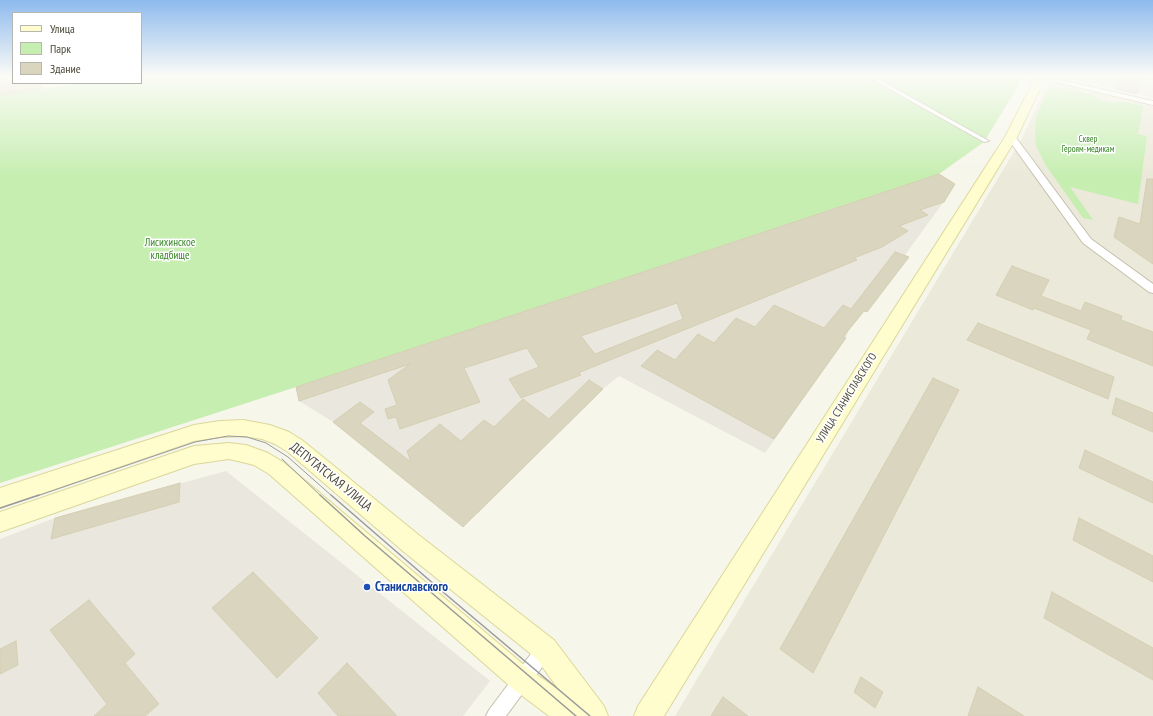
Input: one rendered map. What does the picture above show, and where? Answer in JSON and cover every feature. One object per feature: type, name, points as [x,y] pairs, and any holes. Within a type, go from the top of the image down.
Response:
[{"type":"main road","name":"УЛИЦА СТАНИСЛАВСКОГО","points":[[648,716],[1011,137],[1024,109]]},
{"type":"main road","name":"ДЕПУТАТСКАЯ УЛИЦА","points":[[0,498],[194,433],[220,429],[243,428],[264,431],[282,438],[294,446],[412,544],[545,649],[594,716]]},
{"type":"main road","points":[[0,522],[194,456],[223,452],[246,454],[262,459],[276,468],[521,679],[572,716]]},
{"type":"street","points":[[929,109],[986,141]]},
{"type":"street","points":[[1011,137],[1087,241],[1153,289]]},
{"type":"street","points":[[495,716],[521,679],[545,649]]},
{"type":"shaded area","points":[[1035,109],[1153,109],[1153,716],[675,716],[1021,140]]},
{"type":"shaded area","points":[[939,174],[955,184],[950,193],[905,255],[909,257],[867,312],[864,311],[849,329],[846,338],[765,453],[619,376],[603,389],[477,514],[462,502],[449,515],[333,422],[299,401],[296,387]]},
{"type":"shaded area","points":[[226,471],[490,681],[463,716],[0,716],[0,539],[55,518]]},
{"type":"green space","name":"Лисихинское кладбище","points":[[0,109],[1004,109],[984,142],[939,174],[296,387],[0,483]]},
{"type":"green space","name":"Сквер Героям-медикам","points":[[1039,109],[1142,109],[1138,134],[1147,136],[1138,204],[1070,187],[1093,220],[1083,218],[1045,164],[1036,146],[1035,129]]},
{"type":"building","points":[[939,174],[955,184],[944,202],[920,210],[928,215],[899,226],[908,231],[882,247],[854,258],[857,260],[578,373],[581,375],[521,398],[509,379],[539,367],[527,348],[464,368],[480,402],[400,429],[396,417],[388,419],[385,409],[397,405],[388,380],[410,364],[299,401],[296,387]],"holes":[[[677,303],[683,319],[595,354],[581,336]]]},
{"type":"building","points":[[1147,179],[1153,179],[1153,264],[1114,237],[1119,217],[1140,224]]},
{"type":"building","points":[[895,252],[909,257],[867,312],[864,311],[843,337],[846,338],[774,439],[641,366],[657,350],[675,360],[698,334],[714,343],[736,318],[755,327],[774,305],[824,328],[843,305],[851,309]]},
{"type":"building","points":[[1012,266],[1049,280],[1041,296],[1081,311],[1085,302],[1122,316],[1121,320],[1153,332],[1153,366],[1087,339],[1091,330],[1034,308],[1033,310],[996,295]]},
{"type":"building","points":[[978,323],[1114,377],[1108,399],[967,340]]},
{"type":"building","points":[[933,378],[959,390],[813,673],[780,649]]},
{"type":"building","points":[[589,380],[603,389],[463,527],[333,422],[360,402],[374,412],[360,423],[411,462],[407,451],[440,424],[461,441],[484,420],[494,427],[523,399],[549,419]]},
{"type":"building","points":[[1116,398],[1153,413],[1153,432],[1112,414]]},
{"type":"building","points":[[1085,450],[1153,482],[1153,503],[1079,468]]},
{"type":"building","points":[[180,483],[179,502],[51,539],[55,518]]},
{"type":"building","points":[[1079,518],[1153,556],[1153,582],[1073,540]]},
{"type":"building","points":[[253,572],[318,638],[277,678],[212,608]]},
{"type":"building","points":[[1052,592],[1153,648],[1153,680],[1044,618]]},
{"type":"building","points":[[89,600],[135,654],[125,663],[159,704],[145,716],[94,716],[107,704],[50,630]]},
{"type":"building","points":[[16,641],[18,665],[0,674],[0,649]]},
{"type":"building","points":[[347,663],[397,716],[338,716],[318,693]]},
{"type":"building","points":[[861,677],[883,692],[875,708],[854,692]]},
{"type":"building","points":[[978,687],[1024,716],[968,716]]},
{"type":"building","points":[[723,697],[748,716],[711,716]]},
{"type":"tram line","points":[[37,496],[195,442],[228,436],[247,437],[266,443],[288,457],[332,496]]},
{"type":"tram line","points":[[282,459],[321,496]]},
{"type":"tram line","points":[[0,508],[39,495]]},
{"type":"tram line","points":[[320,495],[365,536],[576,716]]},
{"type":"tram line","points":[[331,495],[590,716]]},
{"type":"place","name":"Станиславского","points":[[367,587]]}]
